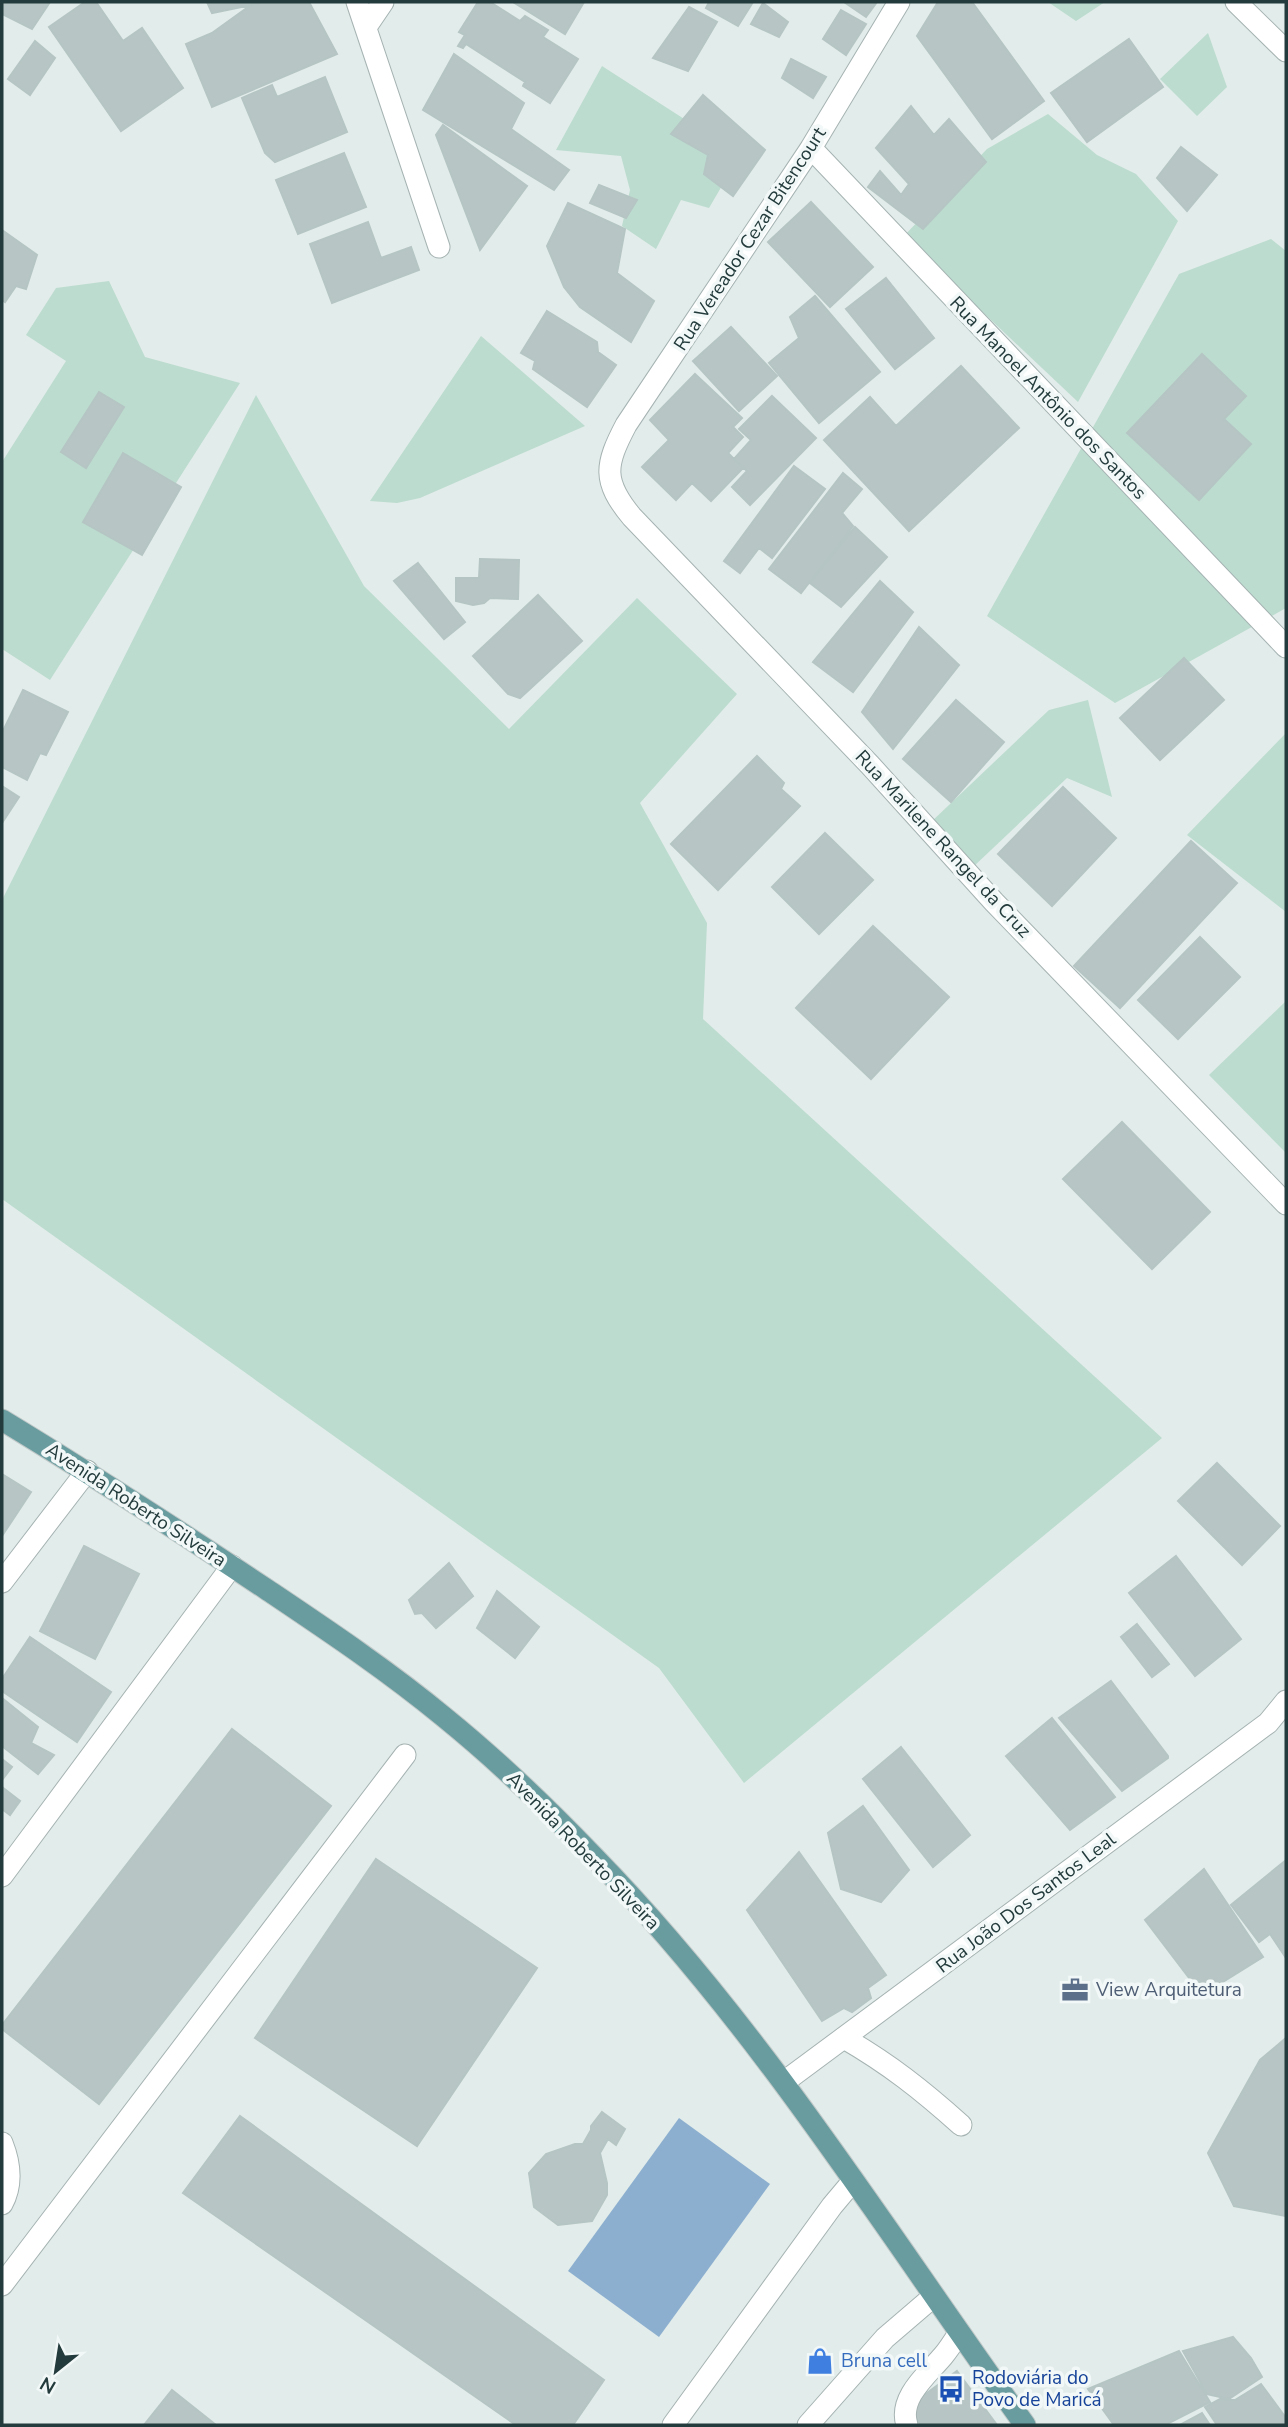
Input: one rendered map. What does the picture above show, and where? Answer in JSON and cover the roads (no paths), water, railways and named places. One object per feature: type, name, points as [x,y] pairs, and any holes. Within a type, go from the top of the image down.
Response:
[{"type":"main road","name":"Avenida Roberto Silveira","points":[[2,1420],[87,1471],[368,1658],[496,1761],[596,1858],[691,1965],[784,2082],[1025,2425]]},
{"type":"street","points":[[357,2],[439,247]]},
{"type":"street","points":[[366,27],[383,2]]},
{"type":"street","name":"Rua Vereador Cezar Bitencourt","points":[[609,478],[613,450],[626,425],[811,148],[900,2]]},
{"type":"street","points":[[1236,2],[1286,51]]},
{"type":"street","name":"Rua Manoel Antônio dos Santos","points":[[811,148],[1286,648]]},
{"type":"street","name":"Rua Marilene Rangel da Cruz","points":[[609,478],[617,499],[632,517],[870,765],[994,902],[1286,1204]]},
{"type":"street","points":[[2,1582],[87,1471]]},
{"type":"street","points":[[2,1876],[233,1566]]},
{"type":"street","name":"Rua João Dos Santos Leal","points":[[784,2082],[1268,1723],[1286,1702]]},
{"type":"street","points":[[2,2285],[405,1755]]},
{"type":"street","points":[[844,2038],[884,2061],[920,2088],[961,2125]]},
{"type":"street","points":[[2,2143],[9,2162],[10,2182],[2,2204]]},
{"type":"street","points":[[673,2425],[853,2181]]},
{"type":"street","points":[[808,2425],[885,2338],[933,2296]]},
{"type":"street","points":[[907,2425],[905,2409],[911,2395],[946,2353],[958,2333]]},
{"type":"water","points":[[679,2118],[770,2184],[659,2337],[568,2271]]},
{"type":"place","name":"View Arquitetura","points":[[1075,1990]]},
{"type":"place","name":"Bruna cell","points":[[820,2361]]},
{"type":"place","name":"Rodoviária do Povo de Maricá","points":[[951,2389]]}]
